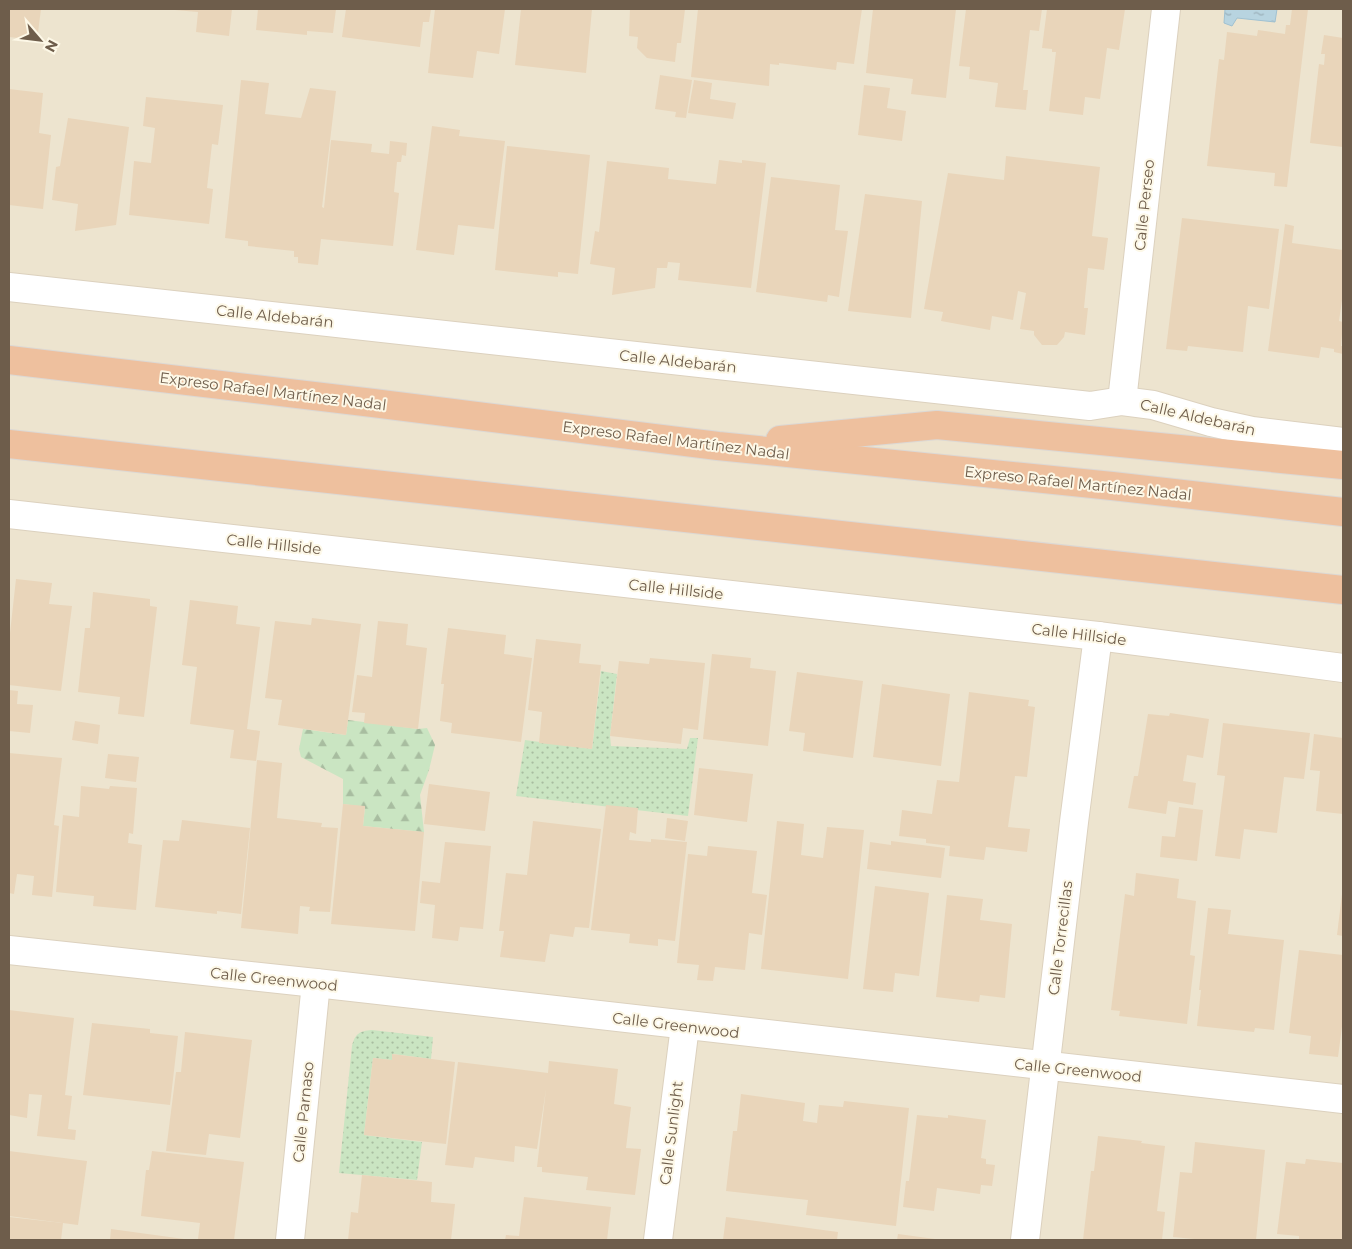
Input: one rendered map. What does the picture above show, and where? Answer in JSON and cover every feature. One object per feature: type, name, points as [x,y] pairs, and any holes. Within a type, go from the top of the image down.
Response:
[{"type":"highway","name":"Expreso Rafael Martínez Nadal","points":[[9,360],[718,446],[1122,487],[1343,512]]},
{"type":"highway","points":[[718,446],[937,425],[1343,465]]},
{"type":"highway","points":[[9,444],[1343,590]]},
{"type":"highway","points":[[1274,582],[1343,608]]},
{"type":"street","name":"Calle Perseo","points":[[1122,401],[1166,9]]},
{"type":"street","name":"Calle Aldebarán","points":[[9,287],[1090,406],[1122,401],[1153,405],[1211,422],[1252,430],[1343,442]]},
{"type":"street","name":"Calle Hillside","points":[[9,514],[1098,636],[1343,668]]},
{"type":"street","name":"Calle Torrecillas","points":[[1025,1240],[1074,822],[1098,636]]},
{"type":"street","name":"Calle Greenwood","points":[[9,950],[1343,1099]]},
{"type":"street","name":"Calle Parnaso","points":[[290,1240],[316,983]]},
{"type":"street","name":"Calle Sunlight","points":[[658,1240],[684,1026]]},
{"type":"shaded area","points":[[9,9],[1343,9],[1343,1240],[9,1240]]},
{"type":"green space","points":[[601,671],[617,674],[610,736],[611,746],[687,749],[690,738],[698,738],[688,816],[516,796],[525,740],[592,749]]},
{"type":"green space","points":[[348,720],[418,729],[427,728],[435,745],[420,795],[424,832],[363,826],[365,807],[343,804],[343,779],[301,757],[299,749],[303,729],[346,735]]},
{"type":"green space","points":[[372,1030],[433,1037],[431,1059],[393,1054],[392,1060],[373,1058],[364,1135],[422,1142],[417,1180],[339,1173],[352,1046],[358,1034]]},
{"type":"water","points":[[1225,9],[1277,9],[1275,22],[1237,18],[1232,26],[1224,23]]},
{"type":"building","points":[[9,9],[41,9],[37,40],[9,37]]},
{"type":"building","points":[[176,9],[232,9],[229,36],[196,32],[198,12]]},
{"type":"building","points":[[258,9],[336,9],[333,33],[307,31],[307,35],[256,30]]},
{"type":"building","points":[[346,9],[431,9],[429,22],[423,22],[420,47],[342,37]]},
{"type":"building","points":[[435,9],[505,9],[499,54],[477,51],[473,78],[428,73]]},
{"type":"building","points":[[521,9],[592,9],[586,73],[515,65]]},
{"type":"building","points":[[630,9],[685,9],[681,43],[677,43],[675,62],[647,58],[637,48],[638,37],[629,36]]},
{"type":"building","points":[[698,9],[862,9],[854,64],[837,62],[836,70],[779,63],[779,65],[770,64],[769,86],[691,77]]},
{"type":"building","points":[[873,9],[956,9],[946,98],[911,94],[913,79],[866,73]]},
{"type":"building","points":[[966,9],[1042,9],[1039,31],[1030,30],[1023,90],[1028,90],[1026,110],[995,107],[998,83],[969,79],[970,67],[959,66]]},
{"type":"building","points":[[1047,9],[1125,9],[1119,50],[1107,48],[1100,99],[1085,97],[1083,115],[1049,111],[1056,52],[1052,52],[1052,49],[1042,48]]},
{"type":"building","points":[[1292,9],[1308,9],[1287,187],[1274,186],[1275,173],[1207,166],[1219,59],[1224,60],[1227,32],[1257,36],[1258,30],[1285,34],[1286,25],[1290,25]]},
{"type":"building","points":[[1324,35],[1343,38],[1343,147],[1310,143],[1319,64],[1324,65],[1325,54],[1321,54]]},
{"type":"building","points":[[660,75],[692,80],[686,118],[675,117],[676,112],[655,109]]},
{"type":"building","points":[[241,80],[269,83],[265,114],[301,118],[310,88],[336,91],[322,207],[324,208],[331,140],[372,144],[371,152],[389,154],[390,141],[407,143],[406,156],[402,155],[401,162],[397,162],[394,192],[399,193],[393,246],[321,239],[318,265],[298,263],[298,257],[294,257],[294,251],[248,246],[248,241],[225,238]]},
{"type":"building","points":[[694,80],[712,83],[710,99],[736,103],[733,119],[688,113]]},
{"type":"building","points":[[864,85],[890,88],[887,108],[906,111],[902,141],[858,135]]},
{"type":"building","points":[[9,89],[43,93],[39,133],[51,135],[43,209],[9,205]]},
{"type":"building","points":[[146,97],[223,105],[218,145],[212,144],[207,188],[213,189],[209,224],[129,215],[134,161],[151,163],[155,128],[143,126]]},
{"type":"building","points":[[68,118],[129,127],[116,225],[75,231],[78,204],[52,200],[56,167],[60,166]]},
{"type":"building","points":[[432,126],[460,130],[459,136],[505,141],[494,229],[458,225],[454,255],[416,250]]},
{"type":"building","points":[[507,146],[590,155],[578,274],[558,272],[558,277],[495,270]]},
{"type":"building","points":[[1006,156],[1100,167],[1092,236],[1108,238],[1104,270],[1088,268],[1084,308],[1088,308],[1085,335],[1065,332],[1064,337],[1057,345],[1042,345],[1034,335],[1034,331],[1020,329],[1026,293],[1018,291],[1013,320],[992,316],[990,330],[941,321],[943,312],[924,309],[948,173],[1004,180]]},
{"type":"building","points":[[719,160],[742,163],[742,160],[766,163],[751,288],[678,280],[680,263],[668,262],[667,268],[657,268],[655,288],[612,295],[615,268],[590,264],[595,231],[599,232],[607,161],[669,168],[668,179],[716,184]]},
{"type":"building","points":[[771,177],[840,185],[835,230],[848,231],[839,297],[828,295],[827,302],[756,292]]},
{"type":"building","points":[[865,194],[922,201],[911,318],[848,311]]},
{"type":"building","points":[[1182,218],[1279,229],[1269,309],[1248,306],[1243,352],[1188,346],[1187,351],[1166,349]]},
{"type":"building","points":[[1285,224],[1294,226],[1292,243],[1343,250],[1343,293],[1339,321],[1343,322],[1341,346],[1343,346],[1343,354],[1334,352],[1334,349],[1321,347],[1319,358],[1268,351]]},
{"type":"building","points":[[16,579],[52,583],[49,604],[72,606],[61,691],[9,685],[9,642]]},
{"type":"building","points":[[93,592],[150,599],[150,606],[157,607],[144,717],[118,714],[120,697],[78,692],[85,628],[90,628]]},
{"type":"building","points":[[190,600],[238,606],[236,624],[260,627],[247,729],[260,731],[256,761],[230,758],[234,730],[190,724],[197,667],[182,665]]},
{"type":"building","points":[[312,618],[361,624],[346,735],[278,725],[282,700],[265,698],[275,621],[311,625]]},
{"type":"building","points":[[378,621],[408,624],[406,645],[427,648],[418,729],[364,723],[365,713],[352,712],[357,675],[372,677]]},
{"type":"building","points":[[448,628],[506,635],[504,654],[532,658],[521,742],[451,733],[452,723],[440,721],[444,684],[441,684]]},
{"type":"building","points":[[536,639],[581,644],[579,663],[601,665],[592,749],[539,743],[542,712],[528,710]]},
{"type":"building","points":[[712,654],[751,658],[750,668],[776,671],[768,746],[703,739]]},
{"type":"building","points":[[650,658],[705,663],[698,730],[683,728],[681,744],[610,736],[619,661],[649,664]]},
{"type":"building","points":[[797,672],[863,681],[853,758],[803,751],[805,733],[789,731]]},
{"type":"building","points":[[882,684],[950,694],[941,766],[873,757]]},
{"type":"building","points":[[9,690],[18,691],[17,704],[33,705],[30,733],[9,731]]},
{"type":"building","points":[[969,692],[1029,700],[1028,706],[1035,707],[1027,777],[1015,776],[1008,827],[1030,829],[1027,852],[986,847],[984,860],[949,856],[950,846],[926,843],[926,839],[899,836],[902,810],[932,814],[937,780],[959,782]]},
{"type":"building","points":[[1170,713],[1209,719],[1203,758],[1187,755],[1183,781],[1196,783],[1193,805],[1168,801],[1166,814],[1128,808],[1134,776],[1138,776],[1148,714],[1169,716]]},
{"type":"building","points":[[75,721],[100,725],[98,744],[72,740]]},
{"type":"building","points":[[1223,723],[1310,733],[1304,779],[1284,777],[1277,833],[1244,829],[1240,859],[1215,856],[1225,776],[1217,775]]},
{"type":"building","points":[[1314,734],[1343,738],[1343,814],[1316,811],[1320,771],[1310,770]]},
{"type":"building","points":[[9,753],[62,758],[54,825],[59,826],[52,897],[32,895],[34,876],[17,874],[14,894],[9,893]]},
{"type":"building","points":[[108,754],[139,757],[136,782],[105,778]]},
{"type":"building","points":[[257,760],[282,763],[277,818],[322,823],[321,827],[338,828],[330,912],[309,911],[310,907],[300,906],[298,934],[241,928]]},
{"type":"building","points":[[699,768],[753,774],[747,822],[694,815]]},
{"type":"building","points":[[429,784],[490,792],[485,831],[424,824]]},
{"type":"building","points":[[81,786],[109,789],[110,786],[137,788],[133,834],[129,833],[128,843],[142,845],[136,910],[93,906],[94,896],[56,892],[63,815],[79,817]]},
{"type":"building","points":[[343,804],[365,806],[363,826],[424,832],[415,931],[331,924]]},
{"type":"building","points":[[606,805],[638,808],[636,834],[630,832],[629,840],[651,842],[651,839],[687,842],[675,941],[658,939],[658,946],[629,943],[630,934],[591,930]]},
{"type":"building","points":[[1179,807],[1203,810],[1197,861],[1160,857],[1162,836],[1175,837]]},
{"type":"building","points":[[667,818],[688,821],[685,841],[665,838]]},
{"type":"building","points":[[182,820],[250,828],[241,914],[217,911],[217,914],[155,907],[163,840],[179,841]]},
{"type":"building","points":[[533,821],[601,829],[589,928],[575,927],[573,937],[550,934],[545,962],[500,957],[504,931],[499,931],[506,873],[527,875]]},
{"type":"building","points":[[777,821],[804,824],[801,855],[823,858],[827,827],[864,830],[848,979],[761,969]]},
{"type":"building","points":[[891,841],[945,848],[941,878],[867,869],[870,842],[891,845]]},
{"type":"building","points":[[445,842],[491,846],[483,929],[460,927],[458,941],[432,938],[435,905],[420,903],[422,881],[440,883]]},
{"type":"building","points":[[708,846],[757,851],[752,893],[767,895],[762,935],[749,933],[745,970],[715,967],[713,981],[697,980],[699,965],[677,963],[688,854],[707,856]]},
{"type":"building","points":[[1136,873],[1179,879],[1177,898],[1196,901],[1190,955],[1195,956],[1187,1024],[1119,1016],[1120,1011],[1111,1010],[1125,894],[1134,896]]},
{"type":"building","points":[[875,886],[929,893],[919,976],[895,973],[893,992],[863,989]]},
{"type":"building","points":[[1343,894],[1343,936],[1337,935]]},
{"type":"building","points":[[947,895],[983,899],[980,920],[1012,924],[1005,998],[980,995],[979,1002],[936,997]]},
{"type":"building","points":[[1208,908],[1231,910],[1228,934],[1284,940],[1274,1030],[1255,1028],[1254,1032],[1197,1026]]},
{"type":"building","points":[[1299,950],[1343,955],[1343,1019],[1338,1057],[1309,1054],[1311,1036],[1289,1033]]},
{"type":"building","points":[[9,1010],[74,1018],[65,1095],[72,1096],[68,1129],[76,1130],[75,1140],[37,1136],[42,1095],[29,1094],[27,1118],[9,1115]]},
{"type":"building","points":[[92,1023],[150,1029],[150,1033],[178,1036],[170,1105],[83,1095]]},
{"type":"building","points":[[185,1032],[252,1040],[240,1138],[209,1134],[206,1155],[166,1151],[176,1072],[181,1072]]},
{"type":"building","points":[[392,1054],[455,1062],[446,1144],[364,1135],[373,1058],[392,1060]]},
{"type":"building","points":[[549,1061],[618,1069],[614,1104],[631,1107],[626,1148],[641,1149],[635,1195],[586,1190],[588,1177],[542,1172],[542,1167],[537,1167],[546,1089],[537,1149],[515,1146],[514,1162],[475,1157],[473,1168],[445,1165],[458,1062],[548,1073]]},
{"type":"building","points":[[741,1094],[805,1103],[803,1121],[817,1123],[819,1105],[843,1107],[844,1101],[909,1108],[896,1226],[806,1215],[808,1200],[726,1191],[733,1131],[737,1131]]},
{"type":"building","points":[[917,1115],[948,1118],[948,1115],[986,1120],[981,1158],[986,1159],[986,1164],[995,1165],[992,1186],[981,1185],[980,1194],[937,1188],[934,1211],[903,1207],[906,1181],[909,1181]]},
{"type":"building","points":[[1098,1136],[1142,1141],[1141,1143],[1165,1146],[1157,1211],[1165,1212],[1162,1240],[1083,1240],[1091,1171],[1094,1171]]},
{"type":"building","points":[[1195,1142],[1265,1150],[1256,1240],[1205,1240],[1173,1237],[1180,1172],[1192,1173]]},
{"type":"building","points":[[9,1151],[87,1161],[78,1225],[9,1216]]},
{"type":"building","points":[[152,1151],[244,1162],[234,1240],[198,1239],[200,1223],[141,1216],[146,1170],[149,1170]]},
{"type":"building","points":[[1306,1159],[1343,1163],[1343,1240],[1299,1240],[1299,1236],[1277,1234],[1286,1162],[1305,1164]]},
{"type":"building","points":[[362,1175],[432,1182],[431,1202],[455,1204],[451,1240],[348,1240],[351,1212],[358,1213]]},
{"type":"building","points":[[524,1197],[611,1207],[607,1240],[505,1240],[506,1235],[519,1236]]},
{"type":"building","points":[[9,1217],[63,1223],[61,1240],[9,1240]]},
{"type":"building","points":[[726,1217],[838,1232],[837,1240],[723,1240]]},
{"type":"building","points":[[111,1229],[184,1239],[184,1240],[110,1240]]},
{"type":"building","points":[[898,1234],[935,1239],[935,1240],[897,1240]]}]
